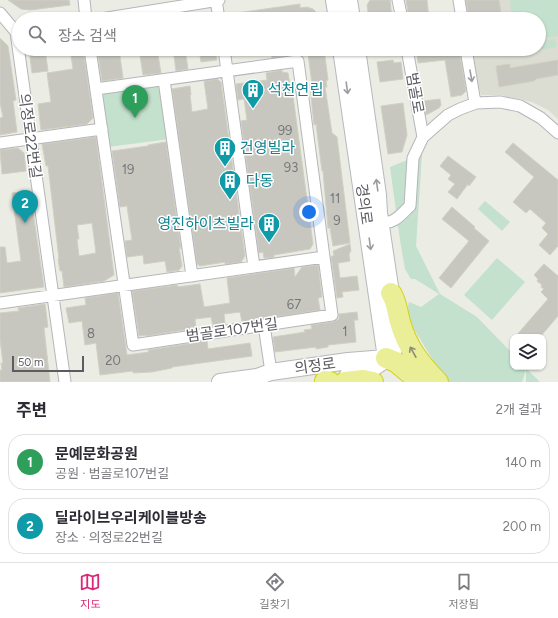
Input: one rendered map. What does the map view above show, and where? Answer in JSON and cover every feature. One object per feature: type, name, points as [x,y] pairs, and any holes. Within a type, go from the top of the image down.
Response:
[{"type":"highway","points":[[385,296],[396,300],[400,324],[411,349],[421,365],[438,382]]},
{"type":"highway","points":[[391,352],[395,372],[405,382]]},
{"type":"highway","points":[[391,352],[396,362],[420,382]]},
{"type":"highway","points":[[345,382],[359,380],[373,382]]},
{"type":"street","points":[[84,0],[85,12]]},
{"type":"street","points":[[144,12],[217,0],[218,12]]},
{"type":"street","points":[[334,0],[336,12]]},
{"type":"street","points":[[350,0],[351,12]]},
{"type":"street","points":[[398,0],[401,12]]},
{"type":"street","points":[[459,0],[461,12]]},
{"type":"street","points":[[0,13],[12,26]]},
{"type":"street","name":"의정로22번길","points":[[20,56],[30,138],[66,382]]},
{"type":"street","name":"범골로107번길","points":[[91,56],[133,345],[332,315],[298,61],[96,89]]},
{"type":"street","points":[[225,56],[254,267]]},
{"type":"street","name":"경의로","points":[[342,56],[385,296],[390,301],[395,333],[391,352]]},
{"type":"street","name":"경의로","points":[[358,56],[378,195],[385,296]]},
{"type":"street","name":"범골로","points":[[408,56],[423,138]]},
{"type":"street","points":[[467,56],[476,103]]},
{"type":"street","points":[[164,80],[192,276]]},
{"type":"street","points":[[379,212],[384,221],[389,223],[410,206],[413,158],[423,138],[448,115],[460,109],[476,103],[500,102],[520,106],[541,118],[558,133]]},
{"type":"street","points":[[0,143],[102,129]]},
{"type":"street","points":[[0,303],[324,257]]},
{"type":"street","points":[[348,361],[371,350],[376,342],[385,296]]},
{"type":"street","points":[[264,325],[271,372]]},
{"type":"street","name":"의정로","points":[[220,382],[257,377],[271,372],[348,361],[391,352]]},
{"type":"street","name":"의정로","points":[[325,382],[335,377],[364,373],[376,367],[391,352]]},
{"type":"shaded area","points":[[463,0],[558,0],[558,119],[548,110],[532,102],[500,95],[481,95],[470,60],[470,56],[546,56],[546,12],[464,12]]},
{"type":"green space","points":[[510,0],[558,0],[558,36],[546,38],[546,12],[511,12]]},
{"type":"green space","points":[[555,39],[557,47],[546,49],[546,41]]},
{"type":"green space","points":[[158,85],[162,88],[169,139],[108,147],[101,97],[105,93]]},
{"type":"green space","points":[[422,154],[416,246],[440,294],[477,317],[510,351],[510,370],[526,370],[522,382],[449,382],[442,375],[406,316],[409,302],[421,307],[439,294],[415,279],[411,279],[405,269],[390,167]]},
{"type":"green space","points":[[485,201],[510,222],[502,231],[478,209]]},
{"type":"green space","points":[[497,258],[525,282],[492,320],[464,295]]},
{"type":"green space","points":[[526,370],[528,370],[540,382],[526,382]]},
{"type":"building","points":[[8,0],[69,0],[70,5],[30,10],[21,9]]},
{"type":"building","points":[[370,0],[390,0],[391,12],[368,12],[367,5]]},
{"type":"building","points":[[406,0],[427,0],[428,12],[408,12]]},
{"type":"building","points":[[466,0],[499,0],[501,12],[468,12]]},
{"type":"building","points":[[300,4],[300,8],[307,7],[316,12],[244,12]]},
{"type":"building","points":[[0,38],[8,46],[16,100],[13,101],[17,132],[0,135],[0,118],[3,117],[0,103]]},
{"type":"building","points":[[30,56],[46,56],[48,71],[32,73]]},
{"type":"building","points":[[71,56],[84,56],[93,118],[87,124],[41,130],[38,104],[51,102],[47,73],[73,69]]},
{"type":"building","points":[[98,56],[120,56],[123,78],[102,81]]},
{"type":"building","points":[[140,56],[158,56],[161,73],[143,75]]},
{"type":"building","points":[[174,56],[186,56],[188,69],[176,71]]},
{"type":"building","points":[[200,56],[216,56],[217,60],[201,62]]},
{"type":"building","points":[[272,56],[284,56],[272,58]]},
{"type":"building","points":[[308,56],[325,56],[328,80],[326,81],[327,87],[325,87],[332,133],[337,137],[350,243],[333,246],[330,228],[328,228],[323,171],[316,124],[314,125],[310,84],[312,84]]},
{"type":"building","points":[[417,56],[460,56],[466,91],[462,95],[451,97],[445,60],[418,63]]},
{"type":"building","points":[[393,60],[394,63],[401,62],[403,79],[380,82],[377,62]]},
{"type":"building","points":[[558,60],[558,75],[499,87],[496,66],[510,64],[510,68]]},
{"type":"building","points":[[282,70],[282,72],[288,73],[293,96],[313,244],[310,249],[264,258],[263,252],[259,253],[241,121],[247,120],[244,99],[238,100],[236,84],[267,80],[266,73]]},
{"type":"building","points":[[217,79],[221,82],[245,256],[241,262],[225,264],[225,262],[200,266],[197,264],[172,89],[190,86],[192,112],[208,109],[204,81]]},
{"type":"building","points":[[440,99],[441,105],[439,108],[426,115],[424,101]]},
{"type":"building","points":[[403,103],[407,135],[402,152],[388,154],[381,106]]},
{"type":"building","points":[[96,137],[114,275],[104,281],[64,287],[62,271],[60,271],[58,259],[48,166],[46,166],[42,144]],"holes":[[[92,223],[96,253],[79,256],[77,225]]]},
{"type":"building","points":[[166,142],[182,266],[179,270],[167,272],[165,261],[144,264],[143,255],[127,257],[125,241],[132,240],[127,206],[120,207],[112,151]]},
{"type":"building","points":[[513,143],[558,180],[558,246],[550,255],[539,245],[548,234],[542,228],[546,223],[530,209],[526,213],[513,202],[534,177],[505,152]]},
{"type":"building","points":[[18,148],[24,153],[26,171],[2,174],[0,150]]},
{"type":"building","points":[[448,156],[476,177],[469,186],[468,184],[457,199],[448,192],[455,184],[448,179],[451,175],[440,166]]},
{"type":"building","points":[[30,191],[44,287],[0,293],[0,247],[5,247],[7,263],[21,261],[12,193]]},
{"type":"building","points":[[452,207],[489,241],[451,288],[439,278],[469,241],[442,219]]},
{"type":"building","points":[[350,244],[350,261],[338,263],[340,278],[357,276],[359,290],[342,292],[343,297],[337,298],[331,256],[334,256],[333,251]]},
{"type":"building","points":[[544,264],[558,276],[558,316],[543,334],[518,334],[548,299],[541,292],[544,289],[541,287],[542,285],[537,281],[538,279],[534,275]]},
{"type":"building","points":[[318,265],[322,297],[318,298],[320,310],[242,322],[240,312],[224,314],[225,324],[213,326],[211,317],[195,319],[196,328],[139,336],[132,291],[177,285],[178,287],[200,284],[204,307],[230,303],[227,278],[294,268],[295,277],[302,267]]},
{"type":"building","points":[[118,293],[127,355],[149,352],[148,350],[207,341],[208,349],[250,343],[252,356],[172,367],[152,372],[133,373],[133,371],[100,375],[96,343],[85,345],[82,321],[69,323],[66,308],[86,305],[85,298]]},
{"type":"building","points":[[45,304],[48,327],[44,328],[50,382],[0,382],[0,370],[2,370],[1,363],[3,363],[0,340],[0,313],[19,311],[18,308]]},
{"type":"building","points":[[357,312],[358,320],[354,320],[356,342],[328,345],[328,347],[316,349],[316,347],[275,352],[273,337],[305,332],[304,330],[312,329],[311,325],[333,322],[339,319],[339,314]]},
{"type":"place","name":"석천연립","points":[[253,110]]},
{"type":"place","name":"문예문화공원","points":[[135,118]]},
{"type":"place","name":"건영빌라","points":[[225,168]]},
{"type":"place","name":"다동","points":[[230,200]]},
{"type":"place","name":"딜라이브우리케이블방송","points":[[25,223]]},
{"type":"place","name":"영진하이츠빌라","points":[[269,244]]}]
